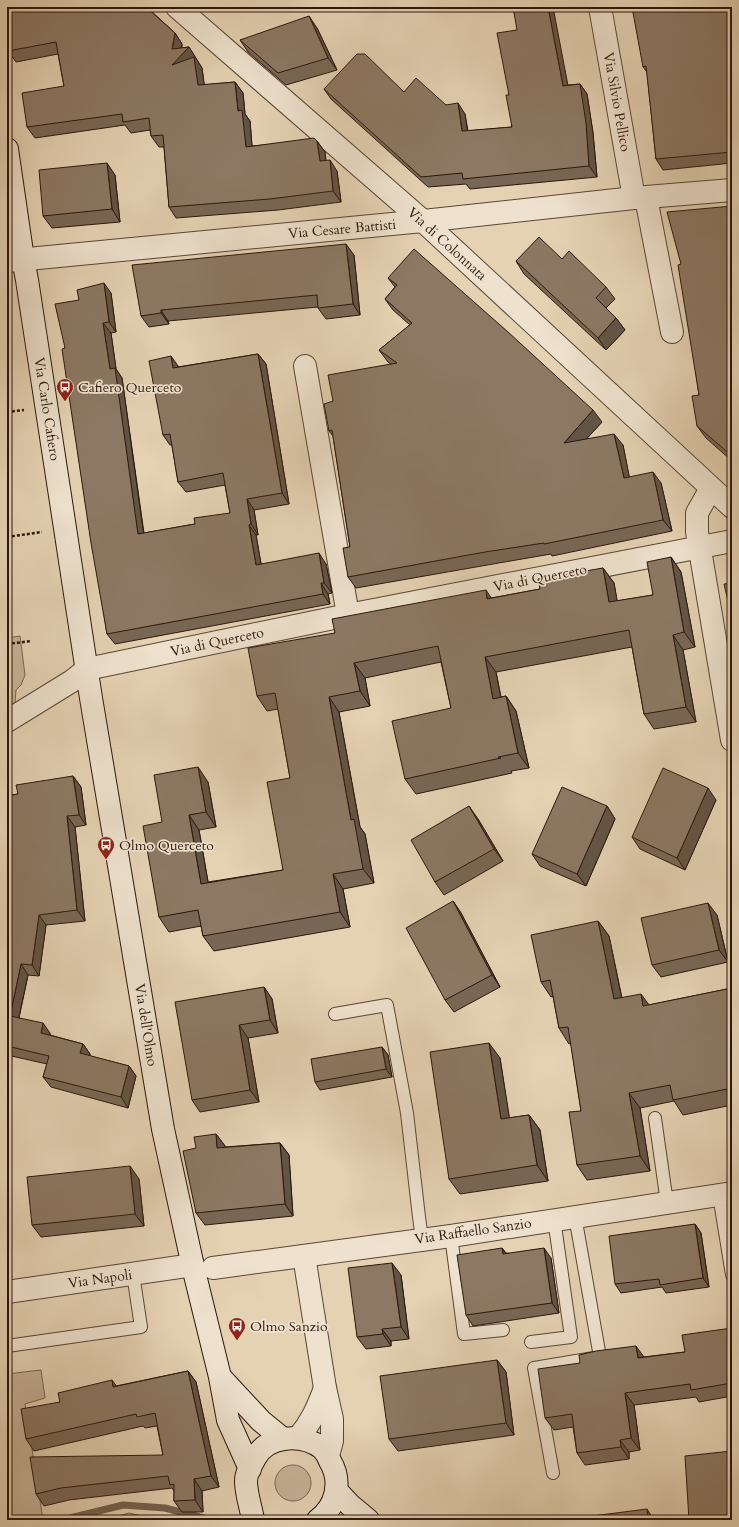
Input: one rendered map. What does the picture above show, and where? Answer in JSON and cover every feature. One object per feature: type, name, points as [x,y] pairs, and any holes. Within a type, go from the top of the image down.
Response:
[{"type":"street","name":"Via di Colonnata","points":[[177,7],[423,221],[732,507]]},
{"type":"street","name":"Via Silvio Pellico","points":[[600,7],[640,198],[672,332]]},
{"type":"street","name":"Via Carlo Cafiero","points":[[7,149],[15,260],[28,280],[87,669]]},
{"type":"street","name":"Via Cesare Battisti","points":[[15,260],[732,190]]},
{"type":"street","points":[[305,366],[348,615]]},
{"type":"street","points":[[711,488],[699,509],[696,518],[697,532],[701,548],[732,740]]},
{"type":"street","name":"Via di Querceto","points":[[87,669],[348,615],[732,541]]},
{"type":"street","points":[[7,721],[72,681],[87,669]]},
{"type":"street","name":"Via dell'Olmo","points":[[87,669],[163,1129],[203,1267],[228,1420],[250,1469]]},
{"type":"street","name":"Via Raffaello Sanzio","points":[[203,1267],[304,1256],[451,1236],[554,1219],[726,1194]]},
{"type":"street","points":[[304,1256],[325,1388],[333,1427],[332,1441],[328,1456]]},
{"type":"street","name":"Via Napoli","points":[[7,1292],[133,1274],[203,1267]]},
{"type":"street","name":"Via dell'Olmo","points":[[220,1377],[261,1421],[290,1438],[323,1449],[328,1456],[334,1467],[337,1478],[336,1490],[334,1500],[329,1509],[318,1520]]},
{"type":"street","points":[[256,1515],[246,1480],[257,1454],[264,1447],[273,1442],[290,1438],[306,1428],[316,1413],[325,1388]]},
{"type":"street","points":[[336,1490],[350,1505],[368,1520]]},
{"type":"lane","points":[[335,1014],[387,1005],[407,1112],[418,1217],[422,1239]]},
{"type":"lane","points":[[655,1118],[667,1203]]},
{"type":"lane","points":[[726,1194],[732,1275]]},
{"type":"lane","points":[[553,1473],[534,1368],[600,1357],[576,1216]]},
{"type":"lane","points":[[531,1342],[571,1337],[554,1219]]},
{"type":"lane","points":[[451,1236],[464,1334],[503,1330]]},
{"type":"lane","points":[[7,1346],[141,1327],[133,1274]]},
{"type":"path","points":[[7,412],[28,410]]},
{"type":"path","points":[[7,537],[45,532]]},
{"type":"path","points":[[7,644],[30,641]]},
{"type":"shaded area","points":[[20,636],[25,675],[21,685],[16,690],[15,703],[7,710],[7,638]]},
{"type":"shaded area","points":[[41,1370],[45,1398],[25,1404],[43,1520],[7,1520],[7,1374]]},
{"type":"shaded area","points":[[297,1465],[306,1470],[310,1476],[310,1490],[306,1496],[297,1501],[289,1501],[280,1496],[276,1490],[275,1479],[280,1470],[286,1466]]},
{"type":"shaded area","points":[[129,1513],[161,1520],[103,1520]]},
{"type":"building","points":[[7,7],[146,7],[175,33],[172,49],[189,47],[172,65],[194,57],[198,85],[235,82],[238,111],[242,110],[246,147],[314,138],[317,141],[320,161],[330,160],[333,191],[270,199],[169,207],[163,135],[151,136],[149,118],[123,122],[122,114],[27,127],[22,93],[64,86],[56,42],[8,51]]},
{"type":"building","points":[[513,7],[548,7],[563,86],[580,84],[586,123],[589,166],[463,179],[462,173],[421,177],[324,89],[357,54],[365,54],[404,92],[416,78],[446,105],[458,103],[462,131],[512,127],[506,95],[509,95],[497,33],[517,30]]},
{"type":"building","points":[[632,7],[732,8],[732,152],[656,159],[646,66],[643,67]]},
{"type":"building","points":[[309,16],[328,58],[278,73],[240,40]]},
{"type":"building","points":[[107,163],[112,209],[43,216],[39,170]]},
{"type":"building","points":[[732,206],[732,456],[697,426],[692,396],[699,395],[678,265],[681,264],[667,212]]},
{"type":"building","points":[[539,237],[562,259],[569,251],[606,287],[596,298],[616,318],[598,338],[516,261]]},
{"type":"building","points":[[346,244],[353,304],[318,308],[317,295],[161,310],[161,313],[141,316],[132,265]]},
{"type":"building","points":[[414,249],[593,410],[564,443],[614,434],[624,478],[653,472],[663,520],[544,544],[485,552],[348,577],[343,548],[350,547],[332,430],[329,431],[324,404],[333,401],[328,375],[397,363],[379,350],[412,323],[385,299],[397,285],[388,278]]},
{"type":"building","points":[[104,283],[109,322],[103,323],[110,369],[115,368],[138,534],[195,524],[194,518],[230,513],[223,473],[178,482],[170,434],[163,435],[149,361],[171,356],[173,368],[258,354],[282,493],[247,499],[251,524],[249,525],[256,565],[319,553],[324,583],[321,583],[323,594],[107,634],[91,543],[62,349],[65,348],[55,304],[79,300],[77,290]]},
{"type":"building","points":[[671,557],[684,632],[673,635],[686,707],[644,714],[629,630],[485,657],[493,699],[506,696],[518,753],[405,779],[392,721],[451,708],[438,646],[354,663],[360,691],[329,697],[351,820],[354,819],[363,869],[333,874],[340,912],[203,936],[198,910],[159,917],[143,826],[162,822],[154,775],[198,767],[206,812],[189,815],[201,884],[283,870],[267,782],[290,778],[275,693],[257,696],[248,648],[335,633],[332,619],[486,590],[487,599],[540,589],[538,579],[603,568],[609,602],[653,595],[647,562]]},
{"type":"building","points":[[732,583],[732,618],[724,584]]},
{"type":"building","points":[[663,768],[708,788],[677,858],[632,837]]},
{"type":"building","points":[[73,776],[79,815],[67,816],[77,910],[39,915],[32,965],[21,964],[10,1016],[43,1023],[41,1033],[83,1044],[80,1053],[129,1066],[121,1097],[43,1077],[49,1056],[7,1046],[7,796],[18,794],[16,785]]},
{"type":"building","points":[[562,787],[607,806],[577,874],[532,854]]},
{"type":"building","points":[[469,806],[494,849],[435,882],[411,840]]},
{"type":"building","points":[[453,901],[492,975],[445,1000],[406,928]]},
{"type":"building","points":[[708,903],[719,950],[652,965],[641,918]]},
{"type":"building","points":[[598,921],[614,999],[641,994],[643,1006],[732,988],[732,1088],[673,1100],[670,1085],[629,1093],[640,1156],[577,1165],[569,1112],[581,1111],[568,1027],[559,1028],[550,980],[541,982],[531,935]]},
{"type":"building","points":[[264,987],[270,1020],[239,1025],[250,1090],[192,1100],[175,1002]]},
{"type":"building","points":[[489,1043],[501,1119],[529,1115],[537,1165],[449,1179],[430,1052]]},
{"type":"building","points":[[382,1047],[386,1069],[315,1082],[311,1059]]},
{"type":"building","points":[[216,1134],[217,1148],[280,1143],[285,1204],[196,1213],[183,1151],[196,1148],[194,1137]]},
{"type":"building","points":[[130,1166],[135,1214],[32,1225],[27,1177]]},
{"type":"building","points":[[695,1224],[703,1278],[660,1285],[659,1279],[615,1284],[609,1236]]},
{"type":"building","points":[[502,1248],[503,1254],[544,1248],[552,1303],[466,1315],[457,1255]]},
{"type":"building","points":[[392,1263],[401,1327],[382,1329],[383,1334],[357,1337],[348,1268]]},
{"type":"building","points":[[732,1328],[732,1383],[691,1390],[690,1384],[625,1393],[631,1438],[620,1440],[621,1447],[577,1453],[572,1414],[545,1418],[538,1369],[580,1363],[579,1355],[596,1351],[636,1346],[638,1358],[685,1352],[682,1335]]},
{"type":"building","points":[[497,1360],[506,1423],[389,1439],[380,1376]]},
{"type":"building","points":[[188,1371],[211,1476],[194,1479],[195,1500],[174,1501],[174,1484],[170,1485],[168,1476],[61,1488],[36,1494],[30,1457],[163,1455],[155,1413],[137,1417],[136,1414],[26,1439],[21,1409],[60,1402],[58,1393],[112,1380],[113,1387]]},
{"type":"building","points":[[732,1451],[732,1520],[689,1520],[685,1456]]},
{"type":"building","points":[[647,1509],[648,1520],[561,1520]]},
{"type":"building","points":[[499,1516],[553,1516],[553,1520],[499,1520]]},
{"type":"waterway","points":[[62,1520],[123,1505],[165,1508],[211,1520]]},
{"type":"place","name":"Cafiero Querceto","points":[[65,402]]},
{"type":"place","name":"Olmo Querceto","points":[[106,860]]},
{"type":"place","name":"Olmo Sanzio","points":[[237,1341]]}]
